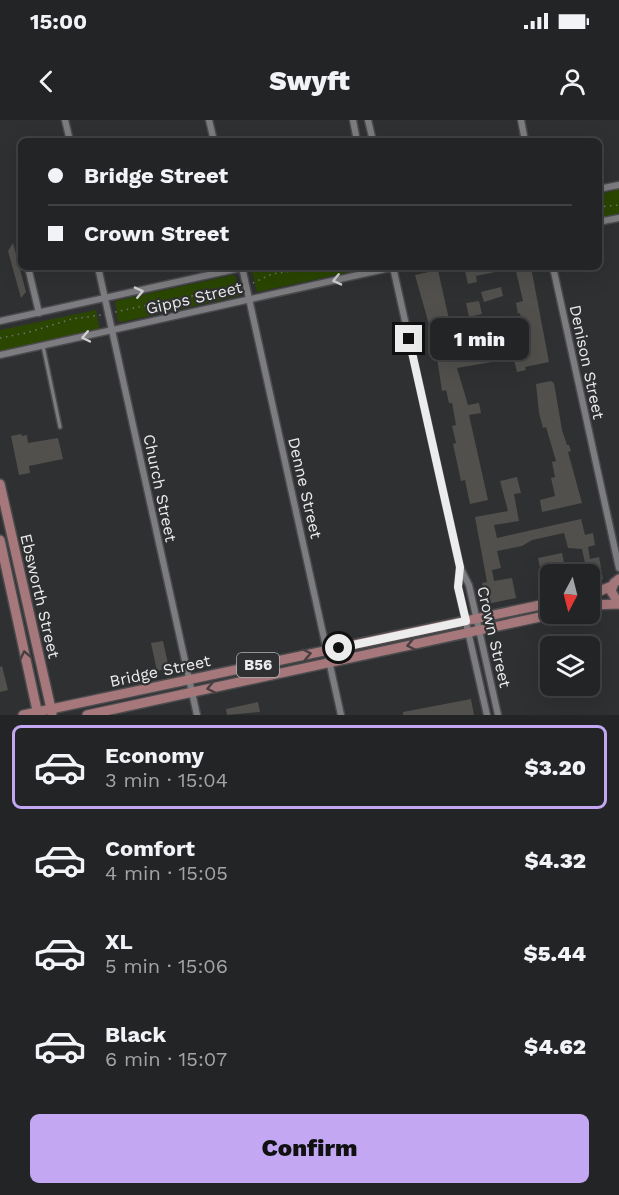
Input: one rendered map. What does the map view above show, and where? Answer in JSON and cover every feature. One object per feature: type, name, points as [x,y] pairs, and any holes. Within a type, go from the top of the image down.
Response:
[{"type":"main road","name":"Ebsworth Street","points":[[0,484],[51,712]]},
{"type":"main road","name":"Ebsworth Street","points":[[0,540],[38,713]]},
{"type":"main road","points":[[600,590],[612,586],[619,579]]},
{"type":"main road","points":[[612,586],[612,596],[619,604]]},
{"type":"main road","points":[[600,605],[619,604]]},
{"type":"main road","name":"Bridge Street","points":[[23,715],[51,712],[540,605]]},
{"type":"main road","name":"Bridge Street","points":[[87,715],[540,617]]},
{"type":"street","points":[[65,120],[69,138]]},
{"type":"street","points":[[209,120],[213,138]]},
{"type":"street","points":[[353,120],[356,138]]},
{"type":"street","points":[[368,120],[372,138]]},
{"type":"street","points":[[521,120],[524,138]]},
{"type":"street","points":[[602,188],[619,185]]},
{"type":"street","points":[[602,221],[619,218]]},
{"type":"street","points":[[29,270],[39,313]]},
{"type":"street","name":"Church Street","points":[[99,270],[196,715]]},
{"type":"street","name":"Gipps Street","points":[[0,321],[105,300],[230,270]]},
{"type":"street","name":"Denne Street","points":[[244,270],[341,715]]},
{"type":"street","name":"Gipps Street","points":[[0,355],[380,270]]},
{"type":"street","name":"Crown Street","points":[[394,270],[460,567],[469,585],[498,715]]},
{"type":"street","name":"Denison Street","points":[[554,270],[619,568]]},
{"type":"street","name":"Crown Street","points":[[460,567],[458,587],[487,715]]},
{"type":"lane","points":[[43,346],[60,427]]},
{"type":"lane","points":[[611,533],[619,531]]},
{"type":"path","points":[[602,207],[619,205]]},
{"type":"path","points":[[0,338],[72,319],[108,314],[246,284],[272,274],[298,270]]},
{"type":"green space","points":[[619,189],[619,213],[602,218],[602,194]]},
{"type":"green space","points":[[256,270],[359,270],[257,292],[252,271]]},
{"type":"green space","points":[[233,275],[236,277],[239,296],[118,321],[115,301]]},
{"type":"green space","points":[[96,310],[100,331],[0,352],[0,330]]},
{"type":"building","points":[[13,243],[18,270],[20,270],[26,292],[21,298],[8,251]]},
{"type":"building","points":[[438,270],[454,342],[435,346],[415,275]]},
{"type":"building","points":[[465,270],[505,270],[476,276],[477,282],[468,284]]},
{"type":"building","points":[[516,270],[532,270],[549,362],[525,367],[526,370],[517,372],[513,356],[527,353],[516,303],[523,301]]},
{"type":"building","points":[[501,287],[503,296],[484,302],[481,292]]},
{"type":"building","points":[[479,301],[482,314],[469,317],[466,303]]},
{"type":"building","points":[[488,341],[492,362],[457,368],[468,405],[479,403],[481,413],[469,415],[488,500],[470,504],[465,480],[461,481],[453,444],[456,443],[452,426],[456,425],[452,403],[449,403],[446,390],[442,391],[437,358],[472,350],[471,344]]},
{"type":"building","points":[[551,381],[554,383],[562,430],[571,451],[568,452],[582,503],[542,512],[540,500],[555,496],[551,478],[555,477],[552,462],[556,461],[546,427],[543,428],[539,413],[536,384]]},
{"type":"building","points":[[21,434],[22,436],[27,435],[28,443],[58,438],[63,459],[29,466],[30,473],[19,475],[11,436]]},
{"type":"building","points":[[517,477],[521,493],[514,494],[519,521],[494,525],[497,538],[581,519],[585,535],[593,533],[595,545],[588,547],[590,559],[599,557],[603,579],[600,580],[600,564],[580,564],[585,563],[582,549],[568,548],[564,533],[497,551],[501,568],[492,570],[494,581],[512,578],[516,598],[487,604],[482,583],[487,582],[475,517],[508,511],[500,481]]},
{"type":"building","points":[[562,553],[564,564],[540,564],[540,567],[538,558]]},
{"type":"building","points":[[163,641],[169,668],[157,671],[151,643]]},
{"type":"building","points":[[2,666],[8,690],[0,692],[0,667]]},
{"type":"building","points":[[471,699],[474,715],[403,715],[403,712]]},
{"type":"building","points":[[258,702],[260,712],[227,715],[226,709]]},
{"type":"route","points":[[339,648],[466,621],[458,587],[460,567],[409,339]]}]
